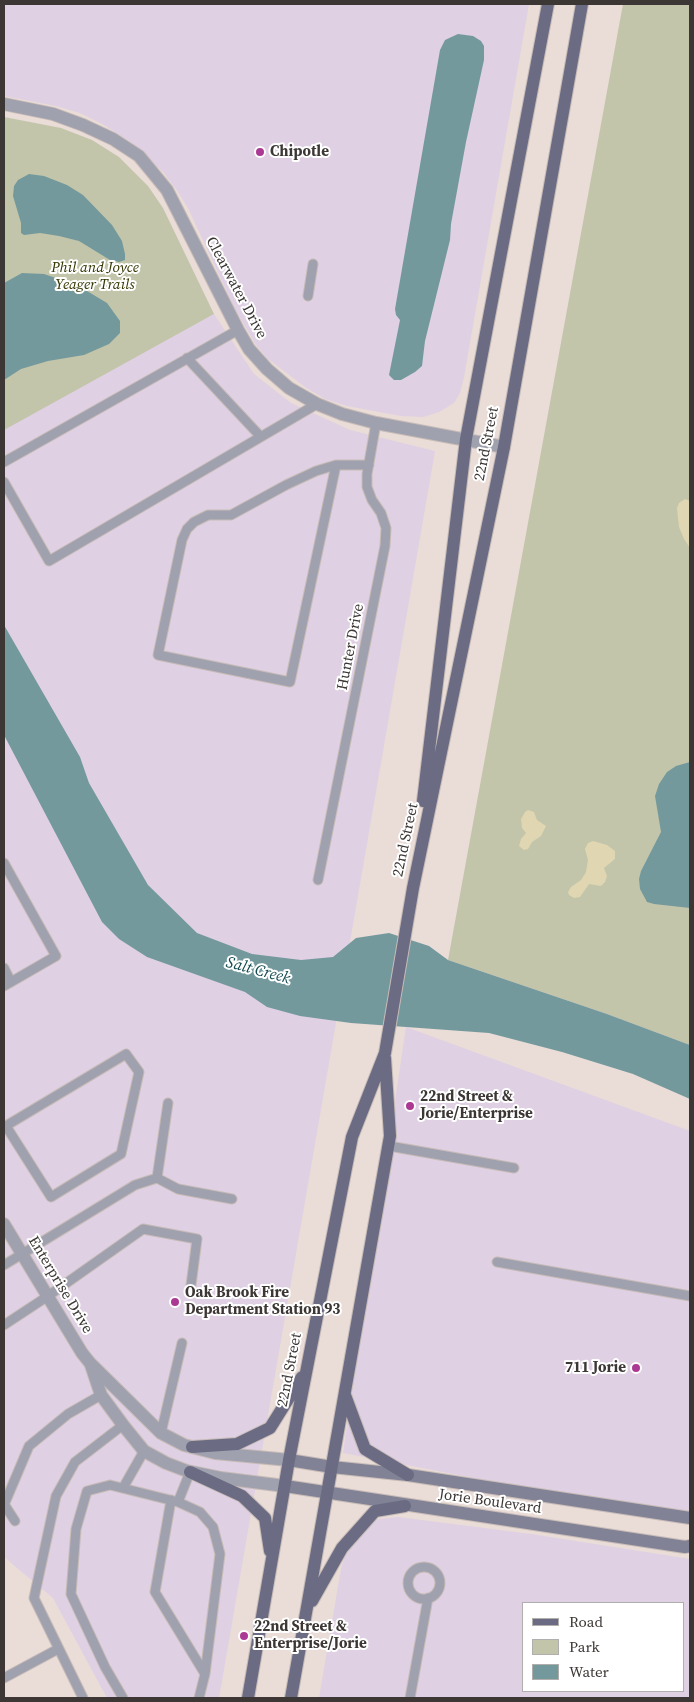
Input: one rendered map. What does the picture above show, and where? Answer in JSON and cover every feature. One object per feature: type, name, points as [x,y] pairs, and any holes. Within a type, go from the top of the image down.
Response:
[{"type":"main road","name":"22nd Street","points":[[413,888],[466,439],[548,4]]},
{"type":"main road","name":"22nd Street","points":[[248,1698],[306,1371],[352,1137],[385,1054],[413,888],[504,447],[582,4]]},
{"type":"main road","name":"22nd Street","points":[[291,1698],[389,1146],[385,1054]]},
{"type":"main road","points":[[192,1447],[237,1444],[270,1428],[306,1371]]},
{"type":"main road","points":[[345,1396],[365,1449],[408,1475]]},
{"type":"main road","name":"Jorie Boulevard","points":[[290,1460],[332,1467],[408,1475],[690,1518]]},
{"type":"main road","points":[[190,1472],[242,1496],[265,1518],[272,1563]]},
{"type":"main road","name":"Jorie Boulevard","points":[[285,1486],[405,1506],[685,1547],[690,1546]]},
{"type":"main road","points":[[307,1609],[342,1548],[375,1511],[405,1506]]},
{"type":"street","name":"Clearwater Drive","points":[[4,104],[53,114],[83,125],[113,139],[138,156],[167,190],[249,349],[267,369],[289,388],[317,404],[342,414],[376,423],[504,447]]},
{"type":"street","name":"Enterprise Drive","points":[[4,1224],[90,1363],[101,1395],[144,1450],[166,1463],[190,1472],[285,1486]]},
{"type":"street","name":"Enterprise Drive","points":[[90,1363],[161,1432],[184,1445],[215,1453],[290,1460]]},
{"type":"lane","points":[[308,296],[313,264]]},
{"type":"lane","points":[[4,462],[238,330]]},
{"type":"lane","points":[[187,358],[261,437]]},
{"type":"lane","points":[[4,482],[49,561],[317,404]]},
{"type":"lane","name":"Hunter Drive","points":[[318,880],[385,546],[386,528],[381,513],[372,500],[367,487],[376,423]]},
{"type":"lane","points":[[336,465],[290,682],[158,655],[182,540],[187,529],[194,522],[208,515],[232,514],[316,471],[336,465],[369,465]]},
{"type":"lane","points":[[4,864],[56,956],[7,984],[4,968]]},
{"type":"lane","points":[[126,1054],[139,1072],[121,1154],[51,1197],[5,1127],[126,1054]]},
{"type":"lane","points":[[157,1178],[168,1103]]},
{"type":"lane","points":[[389,1146],[514,1168]]},
{"type":"lane","points":[[4,1265],[135,1185],[157,1178],[178,1189],[232,1199]]},
{"type":"lane","points":[[4,1325],[143,1229],[197,1239],[191,1285]]},
{"type":"lane","points":[[497,1262],[690,1296]]},
{"type":"lane","points":[[161,1432],[182,1343]]},
{"type":"lane","points":[[15,1521],[4,1505],[29,1446],[68,1414],[101,1395]]},
{"type":"lane","points":[[83,1698],[34,1598],[56,1496],[75,1462],[123,1425]]},
{"type":"lane","points":[[123,1488],[144,1450]]},
{"type":"lane","points":[[190,1472],[175,1501],[155,1592],[205,1674]]},
{"type":"lane","points":[[123,1698],[105,1667],[71,1594],[76,1529],[87,1491],[110,1485],[175,1501],[200,1512],[213,1527],[220,1554],[205,1674],[199,1698]]},
{"type":"lane","points":[[410,1698],[428,1598]]},
{"type":"lane","points":[[4,1678],[58,1649]]},
{"type":"shaded area","points":[[4,4],[529,4],[464,377],[460,393],[454,403],[439,412],[423,417],[401,416],[347,406],[325,399],[305,387],[268,359],[256,345],[235,309],[188,208],[163,172],[129,141],[80,113],[56,106],[4,96]]},
{"type":"shaded area","points":[[214,314],[254,374],[291,403],[350,430],[435,451],[219,1698],[107,1698],[53,1598],[4,1557],[4,429]]},
{"type":"shaded area","points":[[406,1027],[690,1131],[690,1519],[343,1453]]},
{"type":"shaded area","points":[[398,1517],[531,1534],[690,1559],[690,1698],[319,1698],[341,1569],[345,1555],[368,1524],[378,1519]]},
{"type":"green space","points":[[623,4],[690,4],[690,1045],[607,1014],[448,960]]},
{"type":"green space","name":"Phil and Joyce Yeager Trails","points":[[4,117],[61,128],[92,140],[119,157],[148,186],[163,208],[214,314],[4,430]]},
{"type":"sand","points":[[685,499],[690,501],[690,548],[679,527],[677,508],[679,503]]},
{"type":"sand","points":[[528,810],[534,812],[537,820],[546,826],[541,836],[532,842],[528,849],[524,850],[519,846],[521,839],[526,833],[522,828],[521,819]]},
{"type":"sand","points":[[593,841],[607,845],[615,851],[615,859],[604,868],[607,876],[601,886],[589,884],[580,897],[574,898],[568,892],[571,887],[581,880],[586,872],[588,860],[585,849],[588,843]]},
{"type":"water","points":[[458,34],[473,36],[481,41],[484,46],[484,60],[466,142],[451,224],[450,240],[425,341],[422,366],[401,380],[394,380],[389,375],[400,320],[396,315],[395,309],[440,50],[445,40]]},
{"type":"water","points":[[29,174],[44,176],[67,185],[83,195],[112,225],[122,241],[125,260],[119,262],[110,260],[79,241],[40,233],[24,235],[21,233],[21,223],[13,196],[14,186],[18,180]]},
{"type":"water","points":[[22,273],[44,274],[77,285],[107,303],[120,321],[120,333],[109,344],[84,355],[48,361],[21,369],[4,380],[4,283]]},
{"type":"water","name":"Salt Creek","points":[[4,625],[80,757],[89,783],[148,885],[197,933],[252,954],[301,960],[333,957],[356,938],[389,933],[429,946],[448,960],[607,1014],[690,1045],[690,1099],[633,1074],[562,1052],[489,1033],[351,1023],[300,1016],[267,1007],[245,992],[147,957],[119,939],[102,922],[4,735]]},
{"type":"water","points":[[690,762],[690,908],[654,904],[647,902],[640,889],[639,879],[641,871],[661,832],[655,796],[659,784],[667,772],[676,766]]},
{"type":"place","name":"Chipotle","points":[[260,152]]},
{"type":"place","name":"22nd Street & Jorie/Enterprise","points":[[410,1106]]},
{"type":"place","name":"Oak Brook Fire Department Station 93","points":[[175,1302]]},
{"type":"place","name":"711 Jorie","points":[[636,1368]]},
{"type":"place","name":"22nd Street & Enterprise/Jorie","points":[[244,1636]]}]
